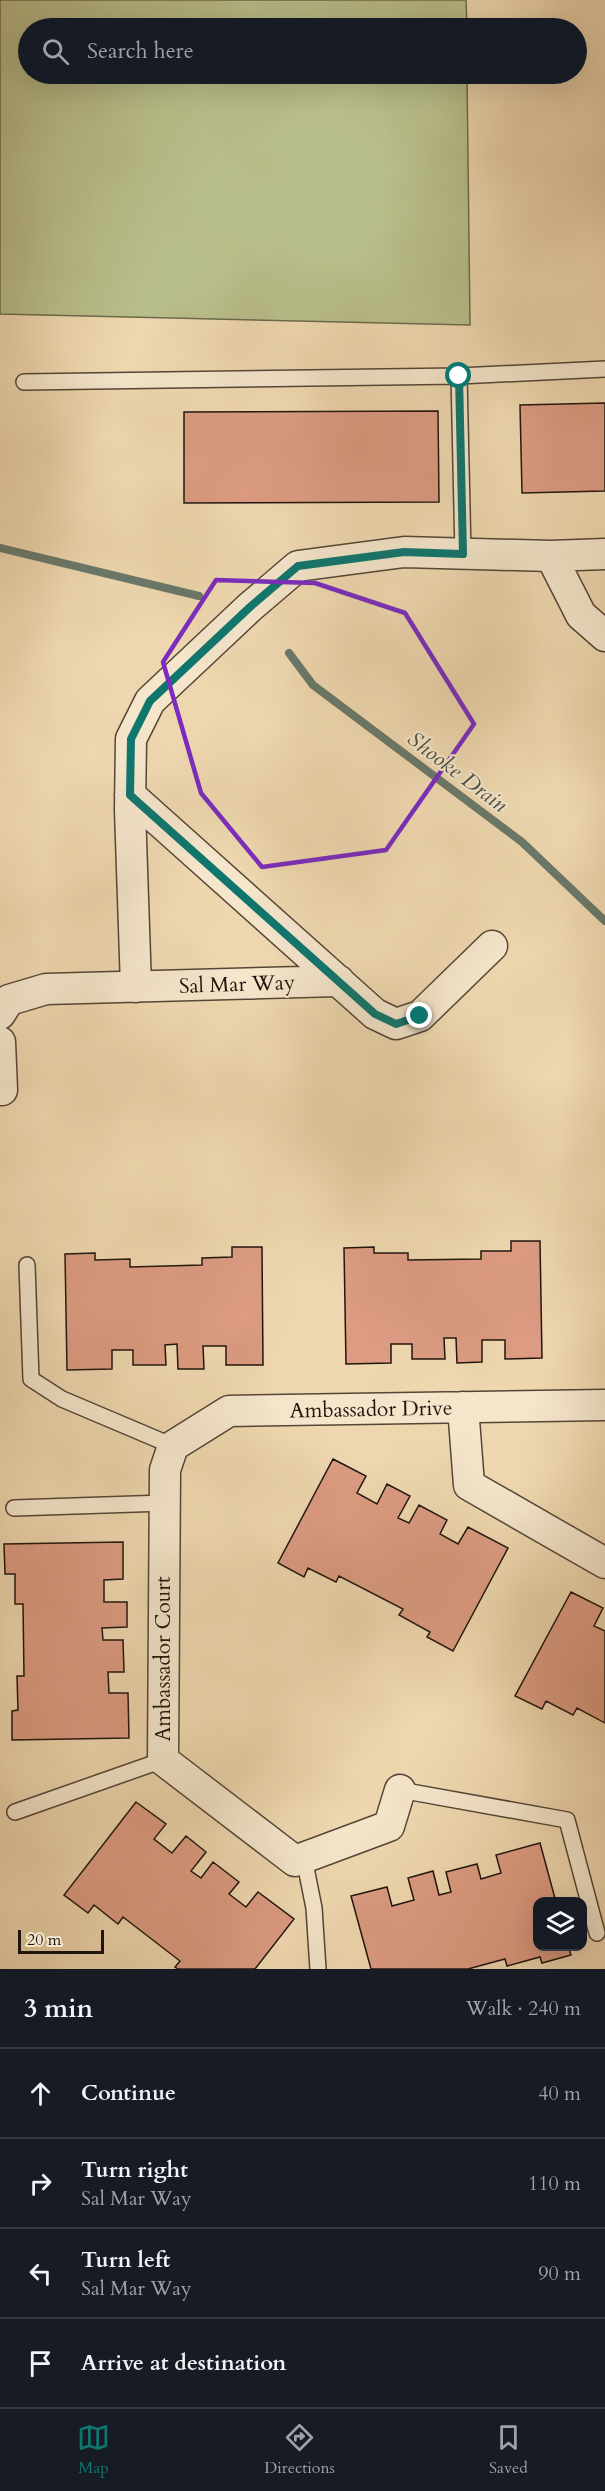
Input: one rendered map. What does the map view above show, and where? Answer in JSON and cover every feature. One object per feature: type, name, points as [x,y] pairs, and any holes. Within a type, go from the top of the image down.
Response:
[{"type":"street","points":[[136,987],[130,795],[131,739],[150,701],[250,607],[298,566],[404,552],[550,556],[605,554]]},
{"type":"street","points":[[550,556],[581,615],[605,636]]},
{"type":"street","name":"Sal Mar Way","points":[[130,795],[375,1014],[396,1024],[420,1016],[492,946]]},
{"type":"street","name":"Sal Mar Way","points":[[0,1014],[9,1000],[46,989],[339,981]]},
{"type":"street","points":[[0,1042],[2,1090]]},
{"type":"street","name":"Ambassador Drive","points":[[169,1458],[229,1411],[605,1405]]},
{"type":"street","points":[[463,1407],[469,1485],[605,1563]]},
{"type":"street","name":"Ambassador Court","points":[[169,1458],[165,1503],[162,1760],[295,1861],[304,1858]]},
{"type":"street","points":[[304,1858],[389,1826],[400,1790]]},
{"type":"lane","points":[[24,381],[459,376],[605,369]]},
{"type":"lane","points":[[459,376],[463,554]]},
{"type":"lane","points":[[27,1265],[31,1379],[62,1399],[169,1458]]},
{"type":"lane","points":[[14,1508],[165,1503]]},
{"type":"lane","points":[[15,1812],[162,1760]]},
{"type":"lane","points":[[400,1790],[567,1820],[597,1933]]},
{"type":"lane","points":[[304,1858],[314,1908],[318,1969]]},
{"type":"highlighted area","points":[[216,580],[315,583],[405,613],[474,724],[386,850],[262,867],[201,793],[163,662]]},
{"type":"green space","points":[[0,0],[466,0],[467,18],[18,18],[18,84],[467,84],[470,325],[0,314]]},
{"type":"building","points":[[605,403],[605,491],[522,493],[520,405]]},
{"type":"building","points":[[438,411],[439,502],[184,503],[184,412]]},
{"type":"building","points":[[511,1241],[540,1241],[542,1358],[505,1359],[505,1340],[482,1340],[482,1362],[457,1363],[456,1338],[444,1338],[445,1359],[412,1359],[412,1344],[391,1344],[391,1363],[346,1364],[344,1248],[374,1247],[374,1253],[408,1253],[408,1260],[481,1259],[481,1251],[511,1251]]},
{"type":"building","points":[[232,1247],[262,1247],[263,1365],[226,1365],[226,1346],[203,1346],[204,1369],[178,1369],[177,1344],[165,1345],[166,1365],[133,1365],[133,1350],[112,1350],[112,1369],[67,1370],[65,1254],[95,1253],[95,1260],[130,1259],[130,1267],[202,1265],[202,1258],[232,1257]]},
{"type":"building","points":[[333,1459],[366,1476],[357,1493],[377,1504],[387,1484],[410,1496],[398,1518],[409,1523],[419,1505],[447,1520],[440,1534],[458,1544],[468,1527],[508,1548],[453,1651],[427,1637],[430,1632],[399,1615],[403,1609],[339,1576],[336,1582],[308,1568],[304,1577],[278,1563]]},
{"type":"building","points":[[123,1542],[123,1579],[104,1580],[104,1602],[127,1602],[127,1627],[102,1628],[103,1640],[123,1640],[124,1672],[108,1672],[109,1693],[128,1693],[129,1738],[12,1740],[12,1711],[18,1710],[17,1676],[24,1676],[23,1604],[15,1604],[15,1574],[5,1574],[4,1544]]},
{"type":"building","points":[[571,1592],[603,1608],[594,1626],[605,1631],[605,1723],[577,1708],[573,1715],[546,1701],[542,1709],[515,1696]]},
{"type":"building","points":[[136,1802],[166,1824],[154,1839],[172,1853],[186,1836],[206,1852],[191,1871],[201,1878],[213,1862],[239,1882],[229,1894],[246,1907],[258,1892],[294,1919],[255,1969],[178,1969],[175,1967],[180,1961],[123,1917],[118,1924],[94,1905],[88,1913],[64,1895]]},
{"type":"building","points":[[540,1843],[555,1897],[533,1897],[533,1951],[570,1951],[571,1955],[542,1963],[540,1957],[507,1966],[505,1959],[468,1969],[371,1969],[351,1896],[387,1887],[392,1906],[414,1900],[408,1878],[433,1871],[439,1895],[451,1892],[446,1872],[477,1864],[481,1879],[501,1873],[496,1855]]},
{"type":"waterway","name":"Shooke Drain","points":[[0,548],[199,596]]},
{"type":"waterway","name":"Shooke Drain","points":[[289,653],[313,685],[522,842],[605,921]]},
{"type":"route","points":[[420,1016],[396,1024],[375,1014],[130,795],[131,739],[150,701],[250,607],[298,566],[404,552],[463,554],[459,376]]}]
